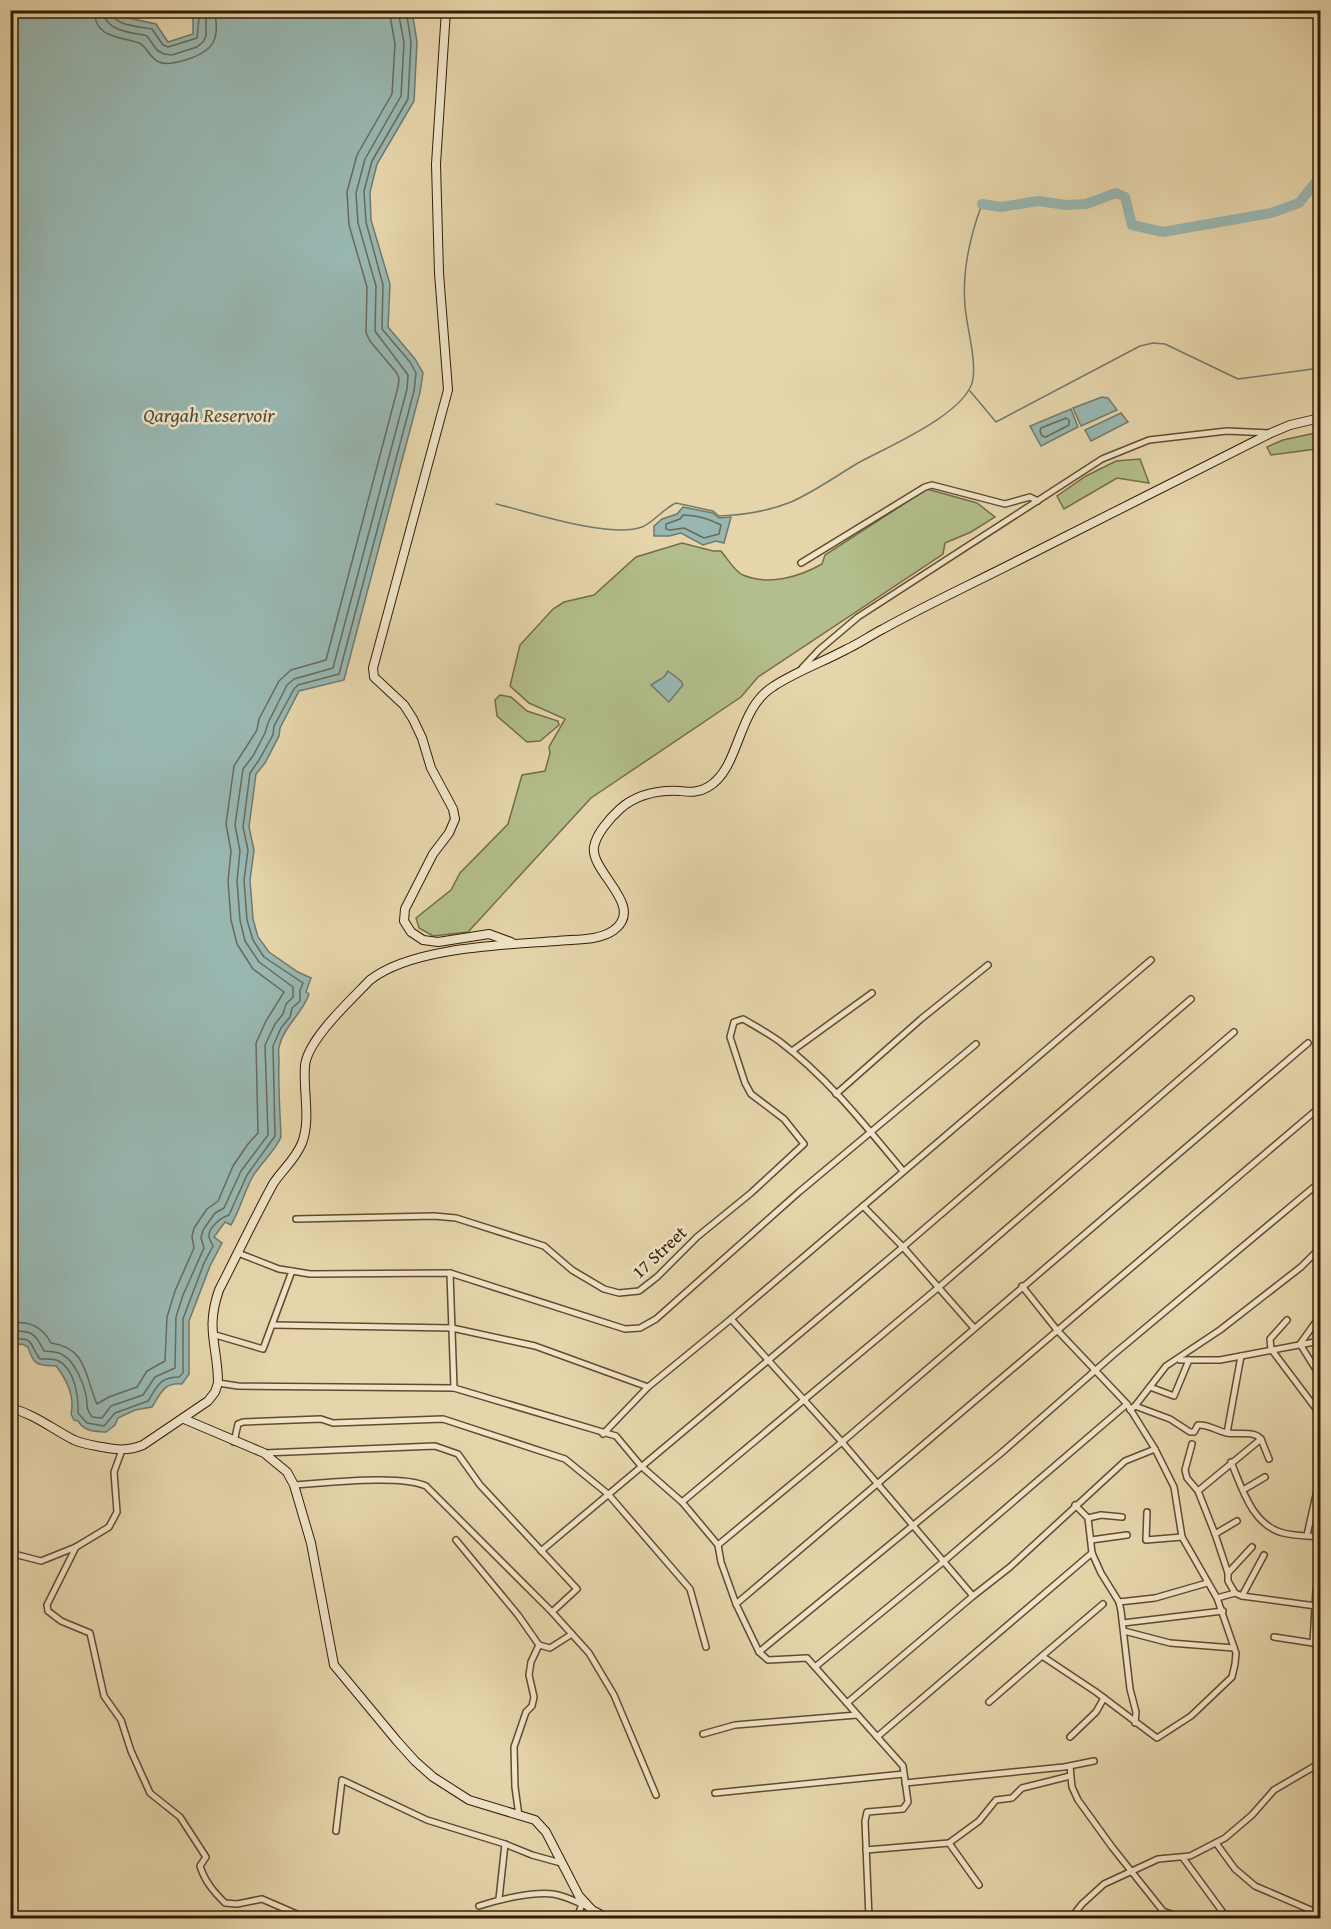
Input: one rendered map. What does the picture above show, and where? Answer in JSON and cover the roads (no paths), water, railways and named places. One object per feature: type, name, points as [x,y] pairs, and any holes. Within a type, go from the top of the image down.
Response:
[{"type":"main road","points":[[446,10],[436,165],[439,273],[448,390],[373,668],[374,676],[404,705],[413,719],[422,738],[430,768],[453,809],[454,815],[454,822],[437,847],[405,909],[404,921],[411,932],[423,940],[438,942],[489,934],[516,944]]},
{"type":"main road","points":[[10,1408],[35,1416],[84,1443],[122,1450],[143,1445],[208,1401],[218,1383],[212,1334],[214,1303],[271,1188],[296,1155],[304,1137],[307,1120],[305,1065],[307,1053],[318,1035],[370,980],[390,967],[471,947],[595,938],[615,930],[621,923],[622,905],[594,855],[594,846],[603,829],[621,809],[647,793],[678,791],[696,793],[710,787],[727,765],[740,733],[758,701],[770,688],[1271,433],[1290,425],[1320,418]]},
{"type":"main road","points":[[184,1419],[264,1453],[287,1472],[294,1485],[311,1543],[334,1665],[409,1754],[433,1777],[469,1800],[535,1820],[546,1832],[579,1896],[592,1910],[608,1918]]},
{"type":"street","points":[[798,672],[819,650],[858,617],[1102,459],[1149,440],[1227,431],[1271,433]]},
{"type":"street","points":[[801,563],[925,487],[932,485],[1005,504],[1030,497],[1038,501]]},
{"type":"street","points":[[603,1434],[648,1387],[731,1319],[1151,960]]},
{"type":"street","points":[[836,1094],[921,1019],[988,965]]},
{"type":"street","points":[[872,993],[792,1051],[871,1131],[903,1171]]},
{"type":"street","points":[[541,1551],[903,1247],[1191,999]]},
{"type":"street","name":"17 Street","points":[[296,1219],[434,1216],[456,1218],[544,1246],[572,1270],[604,1289],[619,1293],[639,1291],[804,1144],[784,1119],[751,1094],[745,1083],[730,1037],[734,1022],[743,1019],[792,1051]]},
{"type":"street","points":[[682,1502],[939,1287],[1234,1032]]},
{"type":"street","points":[[718,1545],[842,1442],[1308,1043]]},
{"type":"street","points":[[238,1253],[279,1269],[310,1274],[450,1273],[625,1329],[640,1328],[656,1319],[735,1247],[976,1044]]},
{"type":"street","points":[[736,1604],[1320,1107]]},
{"type":"street","points":[[759,1652],[913,1527],[1094,1371],[1320,1182]]},
{"type":"street","points":[[863,1206],[903,1247],[974,1328]]},
{"type":"street","points":[[815,1667],[1131,1407],[1150,1388],[1166,1366],[1220,1330],[1301,1267],[1320,1248]]},
{"type":"street","points":[[212,1334],[263,1348],[292,1271]]},
{"type":"street","points":[[450,1273],[454,1388]]},
{"type":"street","points":[[1022,1286],[1094,1371],[1131,1407],[1155,1449],[1174,1487],[1182,1537],[1223,1611],[1234,1648],[1235,1664],[1232,1677],[1191,1716],[1157,1738],[1042,1656]]},
{"type":"street","points":[[1300,1344],[1320,1316]]},
{"type":"street","points":[[731,1319],[842,1442],[973,1596]]},
{"type":"street","points":[[1287,1320],[1270,1339],[1270,1349],[1320,1414]]},
{"type":"street","points":[[272,1325],[452,1328],[535,1346],[648,1387]]},
{"type":"street","points":[[1178,1360],[1220,1360],[1320,1341]]},
{"type":"street","points":[[1300,1344],[1320,1376]]},
{"type":"street","points":[[1227,1432],[1241,1356]]},
{"type":"street","points":[[1150,1388],[1174,1396],[1189,1360]]},
{"type":"street","points":[[218,1383],[238,1386],[454,1388],[616,1436],[641,1466],[682,1502],[718,1545],[721,1562],[736,1604],[759,1652],[768,1660],[807,1658],[903,1766],[908,1802],[903,1809],[867,1812],[869,1918]]},
{"type":"street","points":[[1131,1407],[1170,1419],[1190,1432],[1194,1432],[1198,1425],[1203,1425],[1227,1432],[1256,1434],[1262,1439],[1269,1459]]},
{"type":"street","points":[[234,1442],[238,1424],[243,1422],[321,1419],[333,1423],[442,1419],[565,1459],[608,1494],[690,1589],[705,1647]]},
{"type":"street","points":[[1198,1491],[1262,1439]]},
{"type":"street","points":[[1192,1444],[1185,1470],[1187,1478],[1198,1491],[1215,1534],[1228,1573],[1228,1581],[1235,1593],[1242,1596],[1316,1606]]},
{"type":"street","points":[[264,1453],[435,1446],[458,1454],[480,1485],[577,1589],[552,1612]]},
{"type":"street","points":[[847,1703],[1019,1559],[1125,1461],[1155,1449]]},
{"type":"street","points":[[10,1553],[41,1561],[76,1547],[109,1527],[117,1512],[114,1472],[122,1450]]},
{"type":"street","points":[[1232,1462],[1243,1490],[1266,1525],[1281,1532],[1320,1537]]},
{"type":"street","points":[[1243,1490],[1265,1477]]},
{"type":"street","points":[[1306,1535],[1320,1477]]},
{"type":"street","points":[[294,1485],[416,1481],[426,1486],[552,1612],[589,1653],[614,1695],[656,1795]]},
{"type":"street","points":[[1076,1506],[1088,1518],[1092,1553],[1101,1574],[1119,1602],[1130,1689],[1136,1712],[1135,1723]]},
{"type":"street","points":[[1147,1512],[1146,1540],[1182,1537]]},
{"type":"street","points":[[1088,1518],[1101,1515],[1122,1517]]},
{"type":"street","points":[[1215,1534],[1237,1521]]},
{"type":"street","points":[[1091,1540],[1127,1535]]},
{"type":"street","points":[[456,1540],[518,1615],[539,1645],[550,1648],[572,1634]]},
{"type":"street","points":[[76,1547],[47,1605],[48,1611],[61,1621],[90,1633],[104,1696],[121,1720],[131,1751],[150,1793],[180,1817],[206,1857],[200,1866],[203,1875],[225,1903],[237,1904],[262,1899],[306,1918]]},
{"type":"street","points":[[1228,1573],[1252,1547]]},
{"type":"street","points":[[877,1737],[1092,1553]]},
{"type":"street","points":[[1242,1596],[1264,1555]]},
{"type":"street","points":[[1314,1643],[1320,1562]]},
{"type":"street","points":[[1119,1602],[1155,1598],[1207,1583]]},
{"type":"street","points":[[1217,1598],[1235,1593]]},
{"type":"street","points":[[989,1702],[1103,1604]]},
{"type":"street","points":[[1123,1623],[1223,1611]]},
{"type":"street","points":[[1124,1631],[1170,1643],[1234,1648]]},
{"type":"street","points":[[1274,1637],[1314,1643],[1320,1649]]},
{"type":"street","points":[[519,1817],[515,1787],[514,1748],[526,1713],[532,1706],[534,1697],[529,1675],[531,1662],[539,1645]]},
{"type":"street","points":[[1070,1737],[1096,1712],[1104,1698]]},
{"type":"street","points":[[703,1734],[735,1725],[857,1714]]},
{"type":"street","points":[[905,1783],[1070,1766],[1094,1761]]},
{"type":"street","points":[[1071,1918],[1082,1904],[1104,1884],[1158,1859],[1183,1858],[1226,1838],[1252,1815],[1274,1790],[1320,1763]]},
{"type":"street","points":[[1070,1766],[1072,1787],[1078,1800],[1112,1847],[1163,1911],[1182,1918]]},
{"type":"street","points":[[715,1793],[904,1774]]},
{"type":"street","points":[[866,1850],[948,1843],[979,1821],[996,1800],[1011,1798],[1022,1788],[1070,1776]]},
{"type":"street","points":[[336,1830],[342,1780],[427,1820],[561,1863]]},
{"type":"street","points":[[948,1843],[979,1885]]},
{"type":"street","points":[[1216,1843],[1235,1869],[1255,1886],[1320,1914]]},
{"type":"street","points":[[499,1899],[505,1844]]},
{"type":"street","points":[[1183,1858],[1227,1918]]},
{"type":"street","points":[[478,1906],[499,1899],[551,1893],[575,1900],[592,1910]]},
{"type":"street","points":[[577,1918],[582,1904]]},
{"type":"water","name":"Qargah Reservoir","points":[[10,11],[114,11],[120,16],[156,24],[168,42],[193,34],[193,19],[189,11],[412,11],[417,42],[414,101],[377,164],[370,192],[371,220],[390,284],[388,327],[415,359],[423,373],[420,392],[344,680],[299,691],[280,728],[279,736],[265,763],[256,774],[249,827],[254,850],[250,880],[253,919],[258,937],[269,952],[311,978],[306,992],[309,994],[306,1001],[285,1033],[279,1047],[281,1137],[253,1176],[231,1225],[225,1222],[214,1237],[222,1243],[210,1266],[189,1321],[189,1374],[182,1384],[167,1387],[152,1407],[135,1410],[118,1418],[115,1425],[106,1432],[87,1429],[74,1420],[71,1414],[72,1401],[69,1388],[56,1366],[37,1363],[32,1358],[28,1347],[22,1344],[11,1346]]},
{"type":"water","points":[[1102,397],[1108,398],[1117,410],[1081,426],[1073,408]]},
{"type":"water","points":[[1071,409],[1078,427],[1041,446],[1030,426]]},
{"type":"water","points":[[1121,413],[1128,422],[1091,441],[1085,430]]},
{"type":"water","points":[[683,507],[713,513],[719,518],[731,517],[724,543],[716,541],[703,545],[681,533],[654,536],[654,526],[662,519],[677,514]]},
{"type":"water","points":[[668,671],[683,685],[669,702],[651,685],[664,677]]},
{"type":"waterway","points":[[982,204],[1001,207],[1038,201],[1066,205],[1086,204],[1116,193],[1125,197],[1132,225],[1163,232],[1271,213],[1299,203],[1320,177]]},
{"type":"waterway","points":[[496,504],[570,523],[610,530],[642,527],[676,503],[713,511],[719,516],[756,512],[800,498],[858,463],[924,428],[957,404],[968,392],[973,379],[974,370],[964,293],[971,241],[982,204]]},
{"type":"waterway","points":[[970,391],[996,422],[1140,346],[1153,343],[1165,344],[1238,379],[1320,368]]}]
